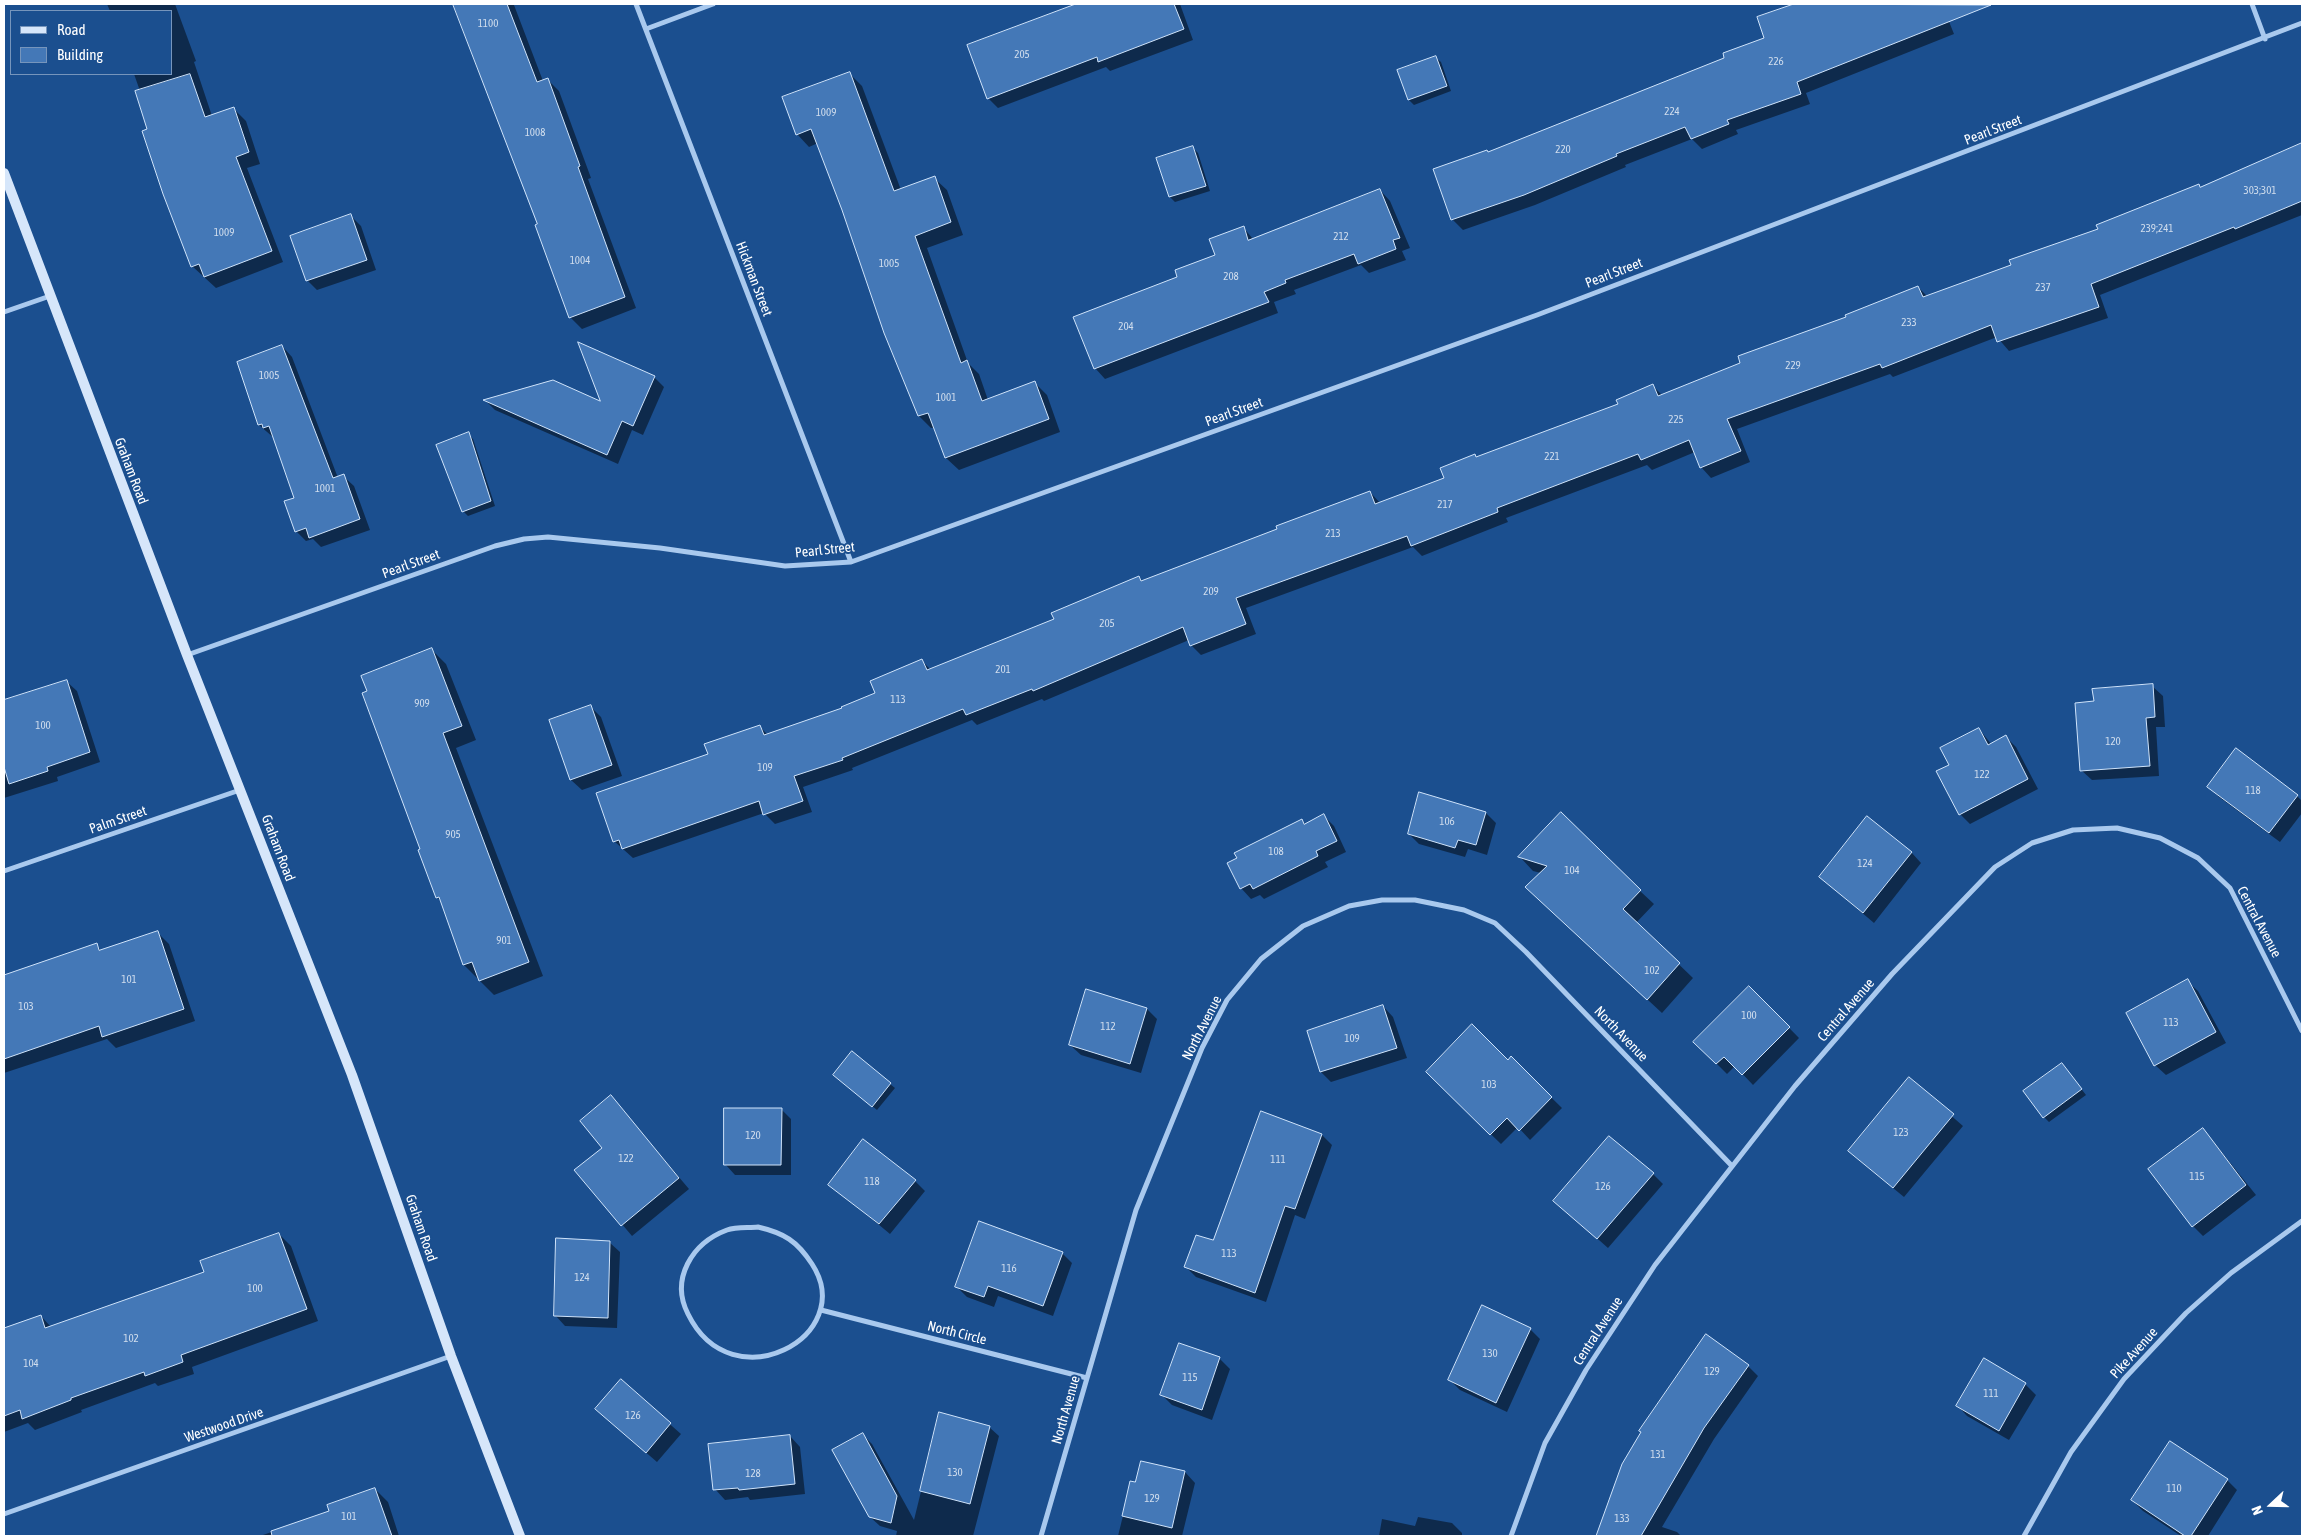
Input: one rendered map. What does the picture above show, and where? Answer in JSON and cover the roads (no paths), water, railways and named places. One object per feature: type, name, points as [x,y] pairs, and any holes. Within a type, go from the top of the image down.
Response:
[{"type":"main road","name":"Graham Road","points":[[4,173],[187,655],[352,1075],[451,1356],[520,1536]]},
{"type":"street","name":"Hickman Street","points":[[636,4],[851,562]]},
{"type":"street","points":[[646,29],[713,4]]},
{"type":"street","points":[[2252,4],[2265,39]]},
{"type":"street","name":"Pearl Street","points":[[187,655],[495,546],[524,539],[548,537],[660,548],[785,566],[851,562],[1537,315],[2265,39],[2302,23]]},
{"type":"street","points":[[4,312],[50,296]]},
{"type":"street","name":"Palm Street","points":[[4,871],[240,790]]},
{"type":"street","name":"Central Avenue","points":[[1511,1536],[1545,1443],[1586,1370],[1655,1265],[1795,1086],[1892,974],[1995,867],[2032,843],[2073,830],[2117,828],[2160,838],[2198,858],[2230,888],[2302,1031]]},
{"type":"street","name":"North Avenue","points":[[1041,1536],[1136,1210],[1202,1048],[1227,1000],[1261,959],[1303,926],[1349,906],[1382,900],[1415,900],[1464,910],[1495,923],[1526,952],[1732,1166]]},
{"type":"street","name":"Pike Avenue","points":[[2024,1536],[2071,1452],[2124,1379],[2192,1307],[2231,1273],[2302,1222]]},
{"type":"street","points":[[758,1227],[776,1232],[801,1247],[817,1272],[822,1298],[821,1310],[812,1327],[791,1347],[764,1358],[736,1356],[717,1349],[696,1330],[683,1304],[682,1275],[696,1250],[712,1238],[729,1230],[758,1227]]},
{"type":"street","name":"North Circle","points":[[821,1310],[1087,1378]]},
{"type":"street","name":"Westwood Drive","points":[[4,1514],[451,1356]]}]
